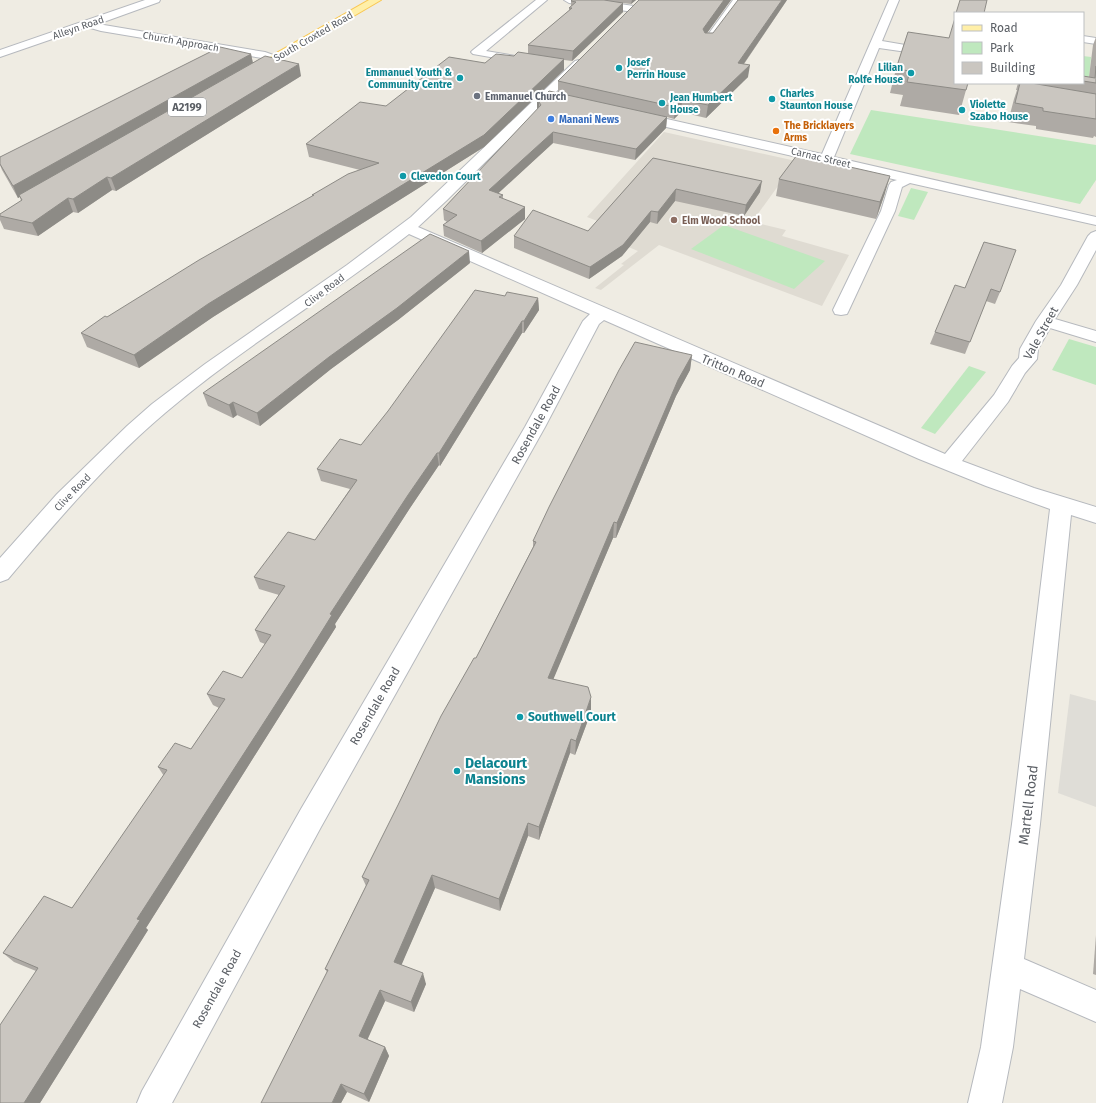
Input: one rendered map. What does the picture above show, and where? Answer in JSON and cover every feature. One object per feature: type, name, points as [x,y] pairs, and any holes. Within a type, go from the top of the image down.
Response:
[{"type":"main road","name":"South Croxted Road","points":[[241,77],[275,59],[376,0]]},
{"type":"street","name":"Alleyn Road","points":[[0,54],[155,0]]},
{"type":"street","points":[[533,61],[477,52],[542,0]]},
{"type":"street","points":[[569,0],[634,9]]},
{"type":"street","points":[[622,20],[643,0]]},
{"type":"street","points":[[708,41],[738,0]]},
{"type":"street","points":[[827,159],[894,0]]},
{"type":"street","name":"Church Approach","points":[[88,24],[101,28],[275,59]]},
{"type":"street","points":[[876,44],[921,50],[926,38]]},
{"type":"street","points":[[1084,39],[1096,41]]},
{"type":"street","name":"Clive Road","points":[[0,573],[35,531],[81,482],[120,443],[161,406],[203,374],[309,301],[408,228],[436,204],[585,57]]},
{"type":"street","points":[[560,65],[574,67]]},
{"type":"street","points":[[545,96],[560,99]]},
{"type":"street","name":"Carnac Street","points":[[622,112],[907,177],[1096,233]]},
{"type":"street","points":[[841,310],[888,211],[896,185],[904,182],[907,177]]},
{"type":"street","name":"Tritton Road","points":[[408,228],[491,263],[601,314],[949,463],[1061,506],[1096,515]]},
{"type":"street","name":"Vale Street","points":[[949,463],[1001,398],[1018,370],[1028,358],[1029,349],[1044,321],[1069,285],[1096,233]]},
{"type":"street","name":"Rosendale Road","points":[[154,1103],[311,818],[535,427],[592,321],[601,314]]},
{"type":"street","points":[[1044,321],[1096,337]]},
{"type":"street","name":"Martell Road","points":[[985,1103],[997,1046],[1027,816],[1061,506]]},
{"type":"street","points":[[1007,968],[1096,1006]]},
{"type":"shaded area","name":"Elm Wood School","points":[[664,132],[796,161],[752,222],[786,230],[782,236],[849,255],[822,306],[659,245],[601,290],[595,288],[624,265],[621,264],[638,251],[626,246],[634,235],[587,217]]},
{"type":"shaded area","points":[[1070,694],[1096,701],[1096,807],[1058,793]]},
{"type":"green space","points":[[1084,56],[1091,57],[1087,102],[1083,84]]},
{"type":"green space","points":[[871,110],[1096,145],[1096,180],[1080,204],[850,154]]},
{"type":"green space","points":[[911,188],[928,192],[914,220],[898,216]]},
{"type":"green space","points":[[724,225],[825,261],[794,289],[691,249]]},
{"type":"green space","points":[[1069,339],[1096,347],[1096,385],[1052,370]]},
{"type":"green space","points":[[969,366],[986,372],[935,434],[921,428]]},
{"type":"building","points":[[604,0],[623,3],[573,51],[528,45],[572,8],[569,8],[576,2],[571,1]]},
{"type":"building","points":[[639,0],[724,0],[703,29],[705,33],[713,33],[738,0],[782,0],[738,63],[750,65],[708,105],[682,100],[675,107],[558,81]]},
{"type":"building","points":[[960,0],[987,0],[984,12],[956,12]]},
{"type":"building","points":[[954,21],[954,84],[968,84],[966,90],[907,82],[910,71],[896,69],[908,32],[949,38]]},
{"type":"building","points":[[220,47],[251,54],[13,186],[0,164],[0,157]]},
{"type":"building","points":[[518,52],[564,59],[484,135],[208,304],[134,355],[81,333],[105,316],[107,317],[199,260],[348,174],[379,163],[306,144],[360,102],[386,106],[449,57],[485,63],[496,54],[514,56]]},
{"type":"building","points":[[265,56],[299,64],[111,178],[107,177],[73,199],[68,198],[32,223],[0,216],[0,214],[22,200],[19,195]]},
{"type":"building","points":[[1096,66],[1096,83],[1084,81],[1084,76],[1095,78]]},
{"type":"building","points":[[1020,84],[1037,84],[1096,94],[1096,119],[1043,111],[1043,108],[1015,103]]},
{"type":"building","points":[[549,91],[667,117],[636,149],[553,132],[489,190],[503,195],[499,197],[525,207],[481,241],[443,225],[457,215],[443,209],[541,105],[539,102],[537,103]]},
{"type":"building","points":[[797,155],[890,176],[880,202],[779,179]]},
{"type":"building","points":[[653,158],[762,181],[746,205],[676,189],[658,212],[651,211],[623,245],[590,267],[514,236],[533,210],[588,231]]},
{"type":"building","points":[[430,234],[469,251],[397,308],[329,357],[257,413],[233,402],[229,405],[203,393]]},
{"type":"building","points":[[984,242],[1016,250],[1000,292],[991,289],[970,342],[935,332],[955,285],[965,288]]},
{"type":"building","points":[[475,290],[505,296],[507,292],[538,298],[439,453],[437,453],[408,495],[330,614],[332,615],[294,676],[137,919],[140,920],[24,1103],[0,1103],[0,1025],[38,968],[3,953],[44,896],[72,908],[167,770],[158,767],[175,743],[191,749],[225,699],[207,694],[223,671],[242,678],[271,635],[255,630],[285,586],[254,577],[288,532],[315,540],[357,480],[317,469],[340,439],[361,445],[388,411]]},
{"type":"building","points":[[635,342],[692,355],[678,380],[617,523],[614,522],[548,678],[588,687],[591,697],[576,741],[571,739],[539,827],[528,823],[499,899],[432,875],[394,962],[423,973],[411,1002],[380,990],[359,1036],[385,1047],[364,1094],[341,1084],[332,1103],[261,1103],[328,970],[325,969],[369,880],[362,877],[441,716],[474,658],[476,658],[536,542],[533,541],[549,507],[619,370]]},
{"type":"place","name":"Josef Perrin House","points":[[619,68]]},
{"type":"place","name":"Lilian Rolfe House","points":[[911,73]]},
{"type":"place","name":"Emmanuel Youth & Community Centre","points":[[460,78]]},
{"type":"place","name":"Emmanuel Church","points":[[477,96]]},
{"type":"place","name":"Charles Staunton House","points":[[772,99]]},
{"type":"place","name":"Jean Humbert House","points":[[662,103]]},
{"type":"place","name":"Violette Szabo House","points":[[962,110]]},
{"type":"place","name":"Manani News","points":[[551,119]]},
{"type":"place","name":"The Bricklayers Arms","points":[[776,131]]},
{"type":"place","name":"Clevedon Court","points":[[403,176]]},
{"type":"place","name":"Elm Wood School","points":[[674,220]]},
{"type":"place","name":"Southwell Court","points":[[520,717]]},
{"type":"place","name":"Delacourt Mansions","points":[[457,771]]}]
